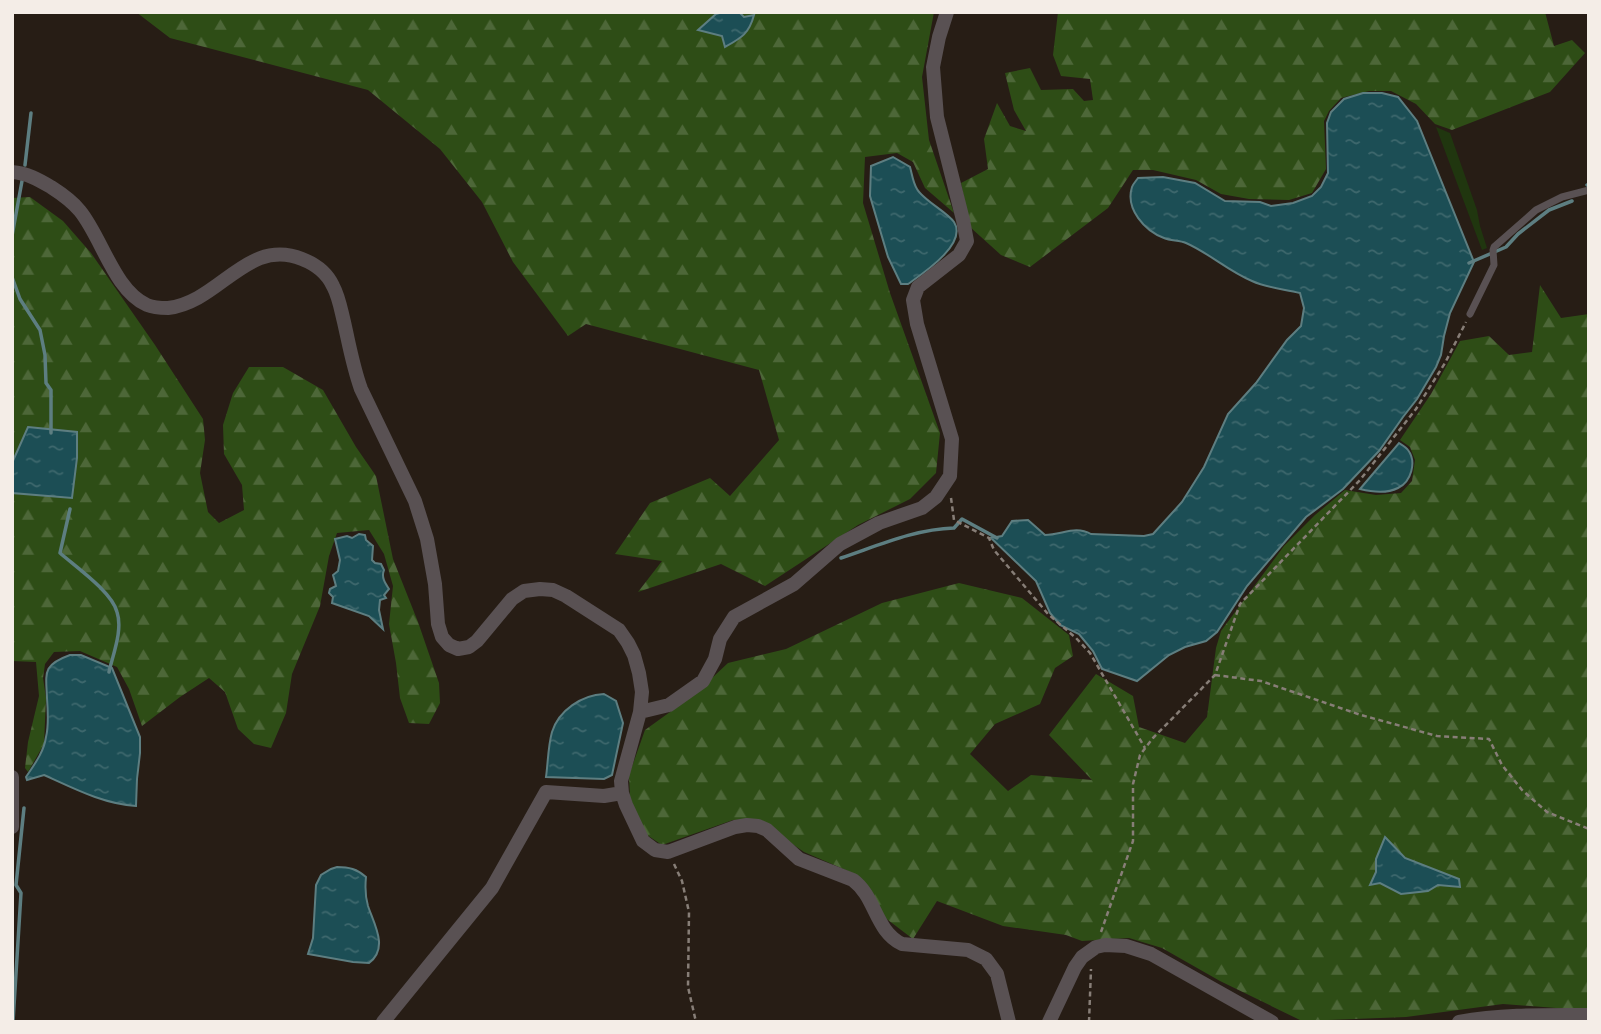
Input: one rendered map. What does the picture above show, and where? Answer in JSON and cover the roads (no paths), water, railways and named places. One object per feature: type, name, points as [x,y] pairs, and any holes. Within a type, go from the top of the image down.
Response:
[{"type":"street","points":[[640,712],[669,705],[703,681],[715,659],[719,639],[734,617],[794,584],[840,544],[879,523],[922,508],[936,496],[950,476],[952,439],[917,324],[913,300],[918,287],[959,255],[967,241],[937,117],[933,67],[947,12]]},
{"type":"street","points":[[12,172],[36,178],[65,196],[80,211],[122,282],[134,296],[147,305],[160,309],[191,301],[208,293],[251,261],[265,255],[280,253],[295,256],[324,273],[333,285],[339,303],[361,389],[415,501],[427,539],[435,584],[438,624],[442,637],[449,645],[458,649],[469,647],[512,599],[524,591],[540,589],[553,590],[566,596],[619,630],[628,642],[639,673],[642,692],[640,712],[621,781],[629,814],[643,841],[655,850],[668,852],[735,827],[747,825],[767,830],[799,859],[853,880],[859,885],[885,932],[892,939],[902,944],[968,950],[986,959],[997,974],[1009,1022]]},
{"type":"street","points":[[12,776],[12,828]]},
{"type":"street","points":[[383,1022],[492,888],[546,792],[604,796],[622,793]]},
{"type":"street","points":[[1049,1022],[1082,957],[1096,947],[1105,945],[1126,946],[1151,954],[1272,1022]]},
{"type":"street","points":[[1459,1022],[1488,1017],[1569,1018],[1589,1015]]},
{"type":"lane","points":[[1470,314],[1494,265],[1493,254],[1536,210],[1562,197],[1589,190]]},
{"type":"water","points":[[739,12],[744,17],[754,15],[744,35],[725,47],[722,36],[698,30],[716,14]]},
{"type":"water","points":[[1363,93],[1382,93],[1398,97],[1417,121],[1474,262],[1450,313],[1436,367],[1417,399],[1379,451],[1343,489],[1306,517],[1247,586],[1217,632],[1206,641],[1169,655],[1137,681],[1102,669],[1093,651],[1079,634],[1060,625],[1050,613],[1036,581],[991,538],[1002,536],[1012,521],[1028,520],[1045,535],[1074,530],[1091,534],[1153,534],[1182,502],[1204,467],[1228,414],[1301,326],[1304,308],[1300,293],[1252,281],[1194,247],[1157,235],[1144,225],[1134,211],[1131,203],[1132,186],[1138,178],[1163,177],[1195,183],[1225,201],[1260,202],[1271,206],[1293,203],[1312,196],[1321,187],[1328,173],[1327,123],[1331,112],[1344,99]]},
{"type":"water","points":[[893,157],[910,167],[914,184],[920,193],[951,218],[957,231],[955,240],[942,258],[908,284],[901,284],[888,257],[870,196],[871,166]]},
{"type":"water","points":[[28,427],[77,432],[72,498],[12,493],[12,463]]},
{"type":"water","points":[[1399,443],[1408,450],[1412,460],[1409,477],[1403,485],[1389,491],[1360,489]]},
{"type":"water","points":[[359,534],[365,535],[366,540],[373,546],[372,560],[381,564],[389,589],[384,595],[386,598],[380,600],[383,629],[369,616],[332,603],[333,597],[329,593],[330,589],[336,586],[333,575],[338,571],[340,560],[335,539],[347,536],[352,538]]},
{"type":"water","points":[[70,655],[81,655],[112,668],[140,737],[136,806],[100,799],[44,775],[27,780],[26,777],[43,748],[47,732],[46,676],[54,662]]},
{"type":"water","points":[[604,694],[616,701],[623,723],[612,775],[604,779],[546,777],[555,724],[572,705],[588,697]]},
{"type":"water","points":[[1385,837],[1405,858],[1459,879],[1460,887],[1438,885],[1428,891],[1401,894],[1380,883],[1370,885]]},
{"type":"water","points":[[337,867],[353,869],[366,877],[366,899],[379,943],[375,957],[369,963],[308,954],[313,938],[316,885],[321,875]]},
{"type":"waterway","points":[[25,165],[31,113]]},
{"type":"waterway","points":[[12,236],[22,181]]},
{"type":"waterway","points":[[1469,263],[1506,247],[1549,210],[1572,201]]},
{"type":"waterway","points":[[12,277],[20,299],[40,330],[45,355],[46,383],[51,390],[51,433]]},
{"type":"waterway","points":[[70,509],[60,553],[101,588],[114,604],[119,619],[109,672]]},
{"type":"waterway","points":[[841,558],[911,535],[954,528],[962,519],[997,538]]},
{"type":"waterway","points":[[13,1022],[21,893],[16,885],[24,808]]}]
